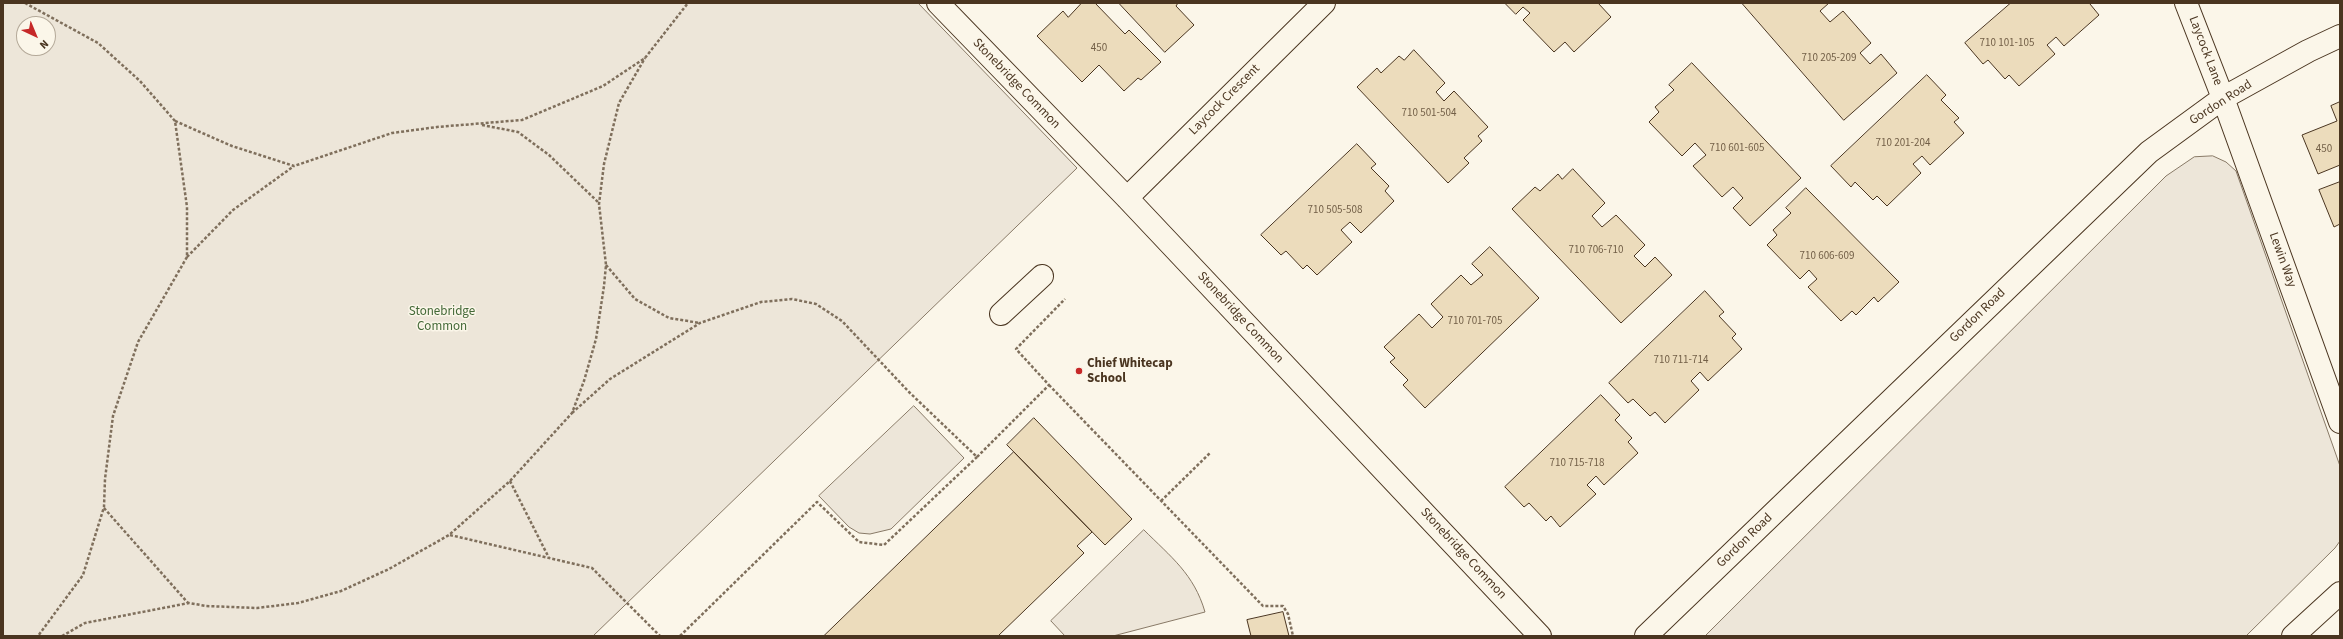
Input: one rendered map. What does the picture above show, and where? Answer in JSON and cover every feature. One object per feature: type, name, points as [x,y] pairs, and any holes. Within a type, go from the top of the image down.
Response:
[{"type":"street","name":"Stonebridge Common","points":[[938,3],[1127,198],[1540,636]]},
{"type":"street","name":"Laycock Crescent","points":[[1127,198],[1324,3]]},
{"type":"street","name":"Laycock Lane","points":[[2186,3],[2223,98]]},
{"type":"street","name":"Gordon Road","points":[[1646,636],[2149,152],[2223,98],[2308,51],[2340,36]]},
{"type":"street","name":"Lewin Way","points":[[2223,98],[2340,422]]},
{"type":"street","points":[[1001,314],[1042,276]]},
{"type":"street","points":[[2293,636],[2340,593]]},
{"type":"path","points":[[25,3],[98,43],[140,81],[175,121],[232,146],[294,166]]},
{"type":"path","points":[[572,414],[584,381],[596,339],[606,265],[599,204],[604,164],[619,102],[646,58],[688,3]]},
{"type":"path","points":[[38,636],[83,575],[104,507],[105,479],[116,408],[138,342],[187,257],[233,210],[294,166],[392,133],[522,120],[603,86],[646,58]]},
{"type":"path","points":[[175,121],[187,207],[187,257]]},
{"type":"path","points":[[478,124],[518,132],[550,155],[599,204]]},
{"type":"path","points":[[606,265],[635,299],[669,318],[700,323]]},
{"type":"path","points":[[62,636],[85,623],[189,603],[206,606],[257,608],[298,603],[341,591],[388,569],[449,535],[510,481],[572,414],[610,379],[700,323],[761,302],[792,299],[816,304],[842,321],[909,392],[977,458]]},
{"type":"path","points":[[1065,300],[1016,348],[1049,385],[1263,606],[1283,606],[1288,614],[1293,636]]},
{"type":"path","points":[[680,636],[817,502],[859,542],[884,545],[977,458],[1049,385]]},
{"type":"path","points":[[1161,501],[1211,452]]},
{"type":"path","points":[[510,481],[549,558]]},
{"type":"path","points":[[104,507],[189,603]]},
{"type":"path","points":[[449,535],[592,568],[660,636]]},
{"type":"green space","name":"Stonebridge Common","points":[[3,3],[918,3],[1077,168],[593,636],[3,636]]},
{"type":"green space","points":[[2213,156],[2226,162],[2236,171],[2340,466],[2340,541],[2335,548],[2246,636],[1705,636],[2166,176],[2194,157]]},
{"type":"green space","points":[[914,406],[964,458],[891,529],[870,534],[859,533],[849,527],[819,496]]},
{"type":"green space","points":[[1144,530],[1188,576],[1195,587],[1205,612],[1113,636],[1065,636],[1051,621]]},
{"type":"building","points":[[1082,3],[1095,3],[1125,34],[1129,30],[1161,62],[1141,80],[1138,78],[1124,91],[1099,65],[1082,82],[1037,36],[1063,11],[1068,17]]},
{"type":"building","points":[[1119,3],[1178,3],[1176,6],[1194,25],[1165,52]]},
{"type":"building","points":[[1505,3],[1598,3],[1611,17],[1574,52],[1565,42],[1554,52],[1523,20],[1530,13],[1523,7],[1516,14]]},
{"type":"building","points":[[1742,3],[1829,3],[1820,11],[1830,22],[1843,11],[1871,43],[1860,53],[1870,64],[1881,54],[1897,73],[1844,120]]},
{"type":"building","points":[[2011,3],[2091,3],[2090,4],[2099,15],[2064,46],[2056,37],[2047,45],[2055,54],[2019,86],[2009,75],[2005,79],[1988,60],[1983,64],[1965,43]]},
{"type":"building","points":[[1414,50],[1445,83],[1436,92],[1444,101],[1454,91],[1488,127],[1478,136],[1482,141],[1464,158],[1469,163],[1448,183],[1357,87],[1377,68],[1381,73],[1399,56],[1404,60]]},
{"type":"building","points":[[1692,63],[1801,178],[1750,226],[1733,208],[1743,198],[1733,187],[1722,197],[1693,166],[1706,155],[1695,143],[1682,156],[1649,122],[1659,112],[1655,107],[1674,90],[1669,85]]},
{"type":"building","points":[[1927,75],[1946,95],[1941,100],[1959,118],[1954,122],[1964,133],[1930,165],[1922,156],[1913,164],[1921,173],[1887,206],[1877,196],[1873,200],[1855,182],[1851,187],[1831,166]]},
{"type":"building","points":[[2340,102],[2340,165],[2318,174],[2302,135],[2337,121],[2331,106]]},
{"type":"building","points":[[1357,144],[1376,164],[1371,168],[1389,186],[1385,191],[1394,201],[1361,233],[1350,222],[1341,230],[1352,242],[1317,275],[1307,265],[1303,269],[1286,251],[1281,255],[1261,235]]},
{"type":"building","points":[[1573,169],[1605,203],[1592,216],[1602,227],[1616,215],[1645,245],[1634,256],[1645,267],[1655,257],[1672,275],[1621,323],[1512,209],[1535,187],[1540,191],[1558,174],[1562,179]]},
{"type":"building","points":[[2340,182],[2340,224],[2334,227],[2319,190]]},
{"type":"building","points":[[1806,188],[1899,282],[1878,302],[1874,297],[1856,315],[1852,311],[1841,321],[1808,287],[1817,279],[1809,270],[1800,279],[1767,245],[1777,235],[1773,230],[1791,213],[1786,208]]},
{"type":"building","points":[[1490,247],[1539,298],[1425,408],[1403,385],[1408,380],[1390,362],[1395,358],[1384,347],[1419,314],[1432,328],[1443,317],[1431,304],[1461,275],[1471,285],[1483,275],[1472,264]]},
{"type":"building","points":[[1705,291],[1724,312],[1719,316],[1736,334],[1732,338],[1742,349],[1708,381],[1700,372],[1691,381],[1699,390],[1665,423],[1655,412],[1650,416],[1633,399],[1628,403],[1609,383]]},
{"type":"building","points":[[1601,395],[1620,415],[1615,420],[1632,438],[1628,442],[1638,453],[1604,485],[1596,476],[1587,485],[1596,494],[1560,527],[1551,516],[1546,521],[1529,503],[1524,507],[1505,487]]},
{"type":"building","points":[[1034,418],[1132,519],[1105,545],[1007,445]]},
{"type":"building","points":[[1014,452],[1092,532],[1077,546],[1084,553],[998,636],[824,636]]},
{"type":"building","points":[[1283,612],[1289,636],[1251,636],[1247,620]]},
{"type":"place","name":"Chief Whitecap School","points":[[1079,371]]}]
